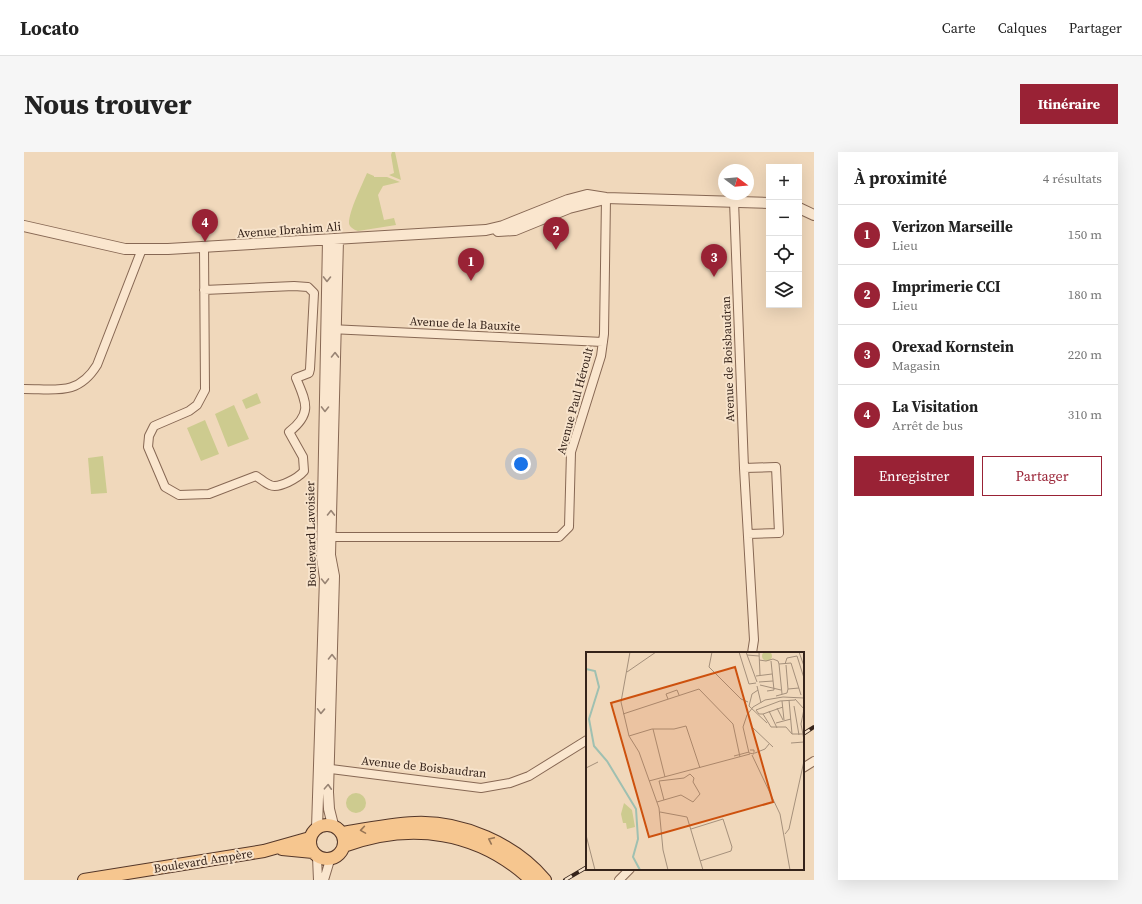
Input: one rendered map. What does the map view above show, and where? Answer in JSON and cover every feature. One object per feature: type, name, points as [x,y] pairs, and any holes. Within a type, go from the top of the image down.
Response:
[{"type":"main road","points":[[343,833],[416,823],[435,824],[478,834],[493,840],[545,880]]},
{"type":"main road","points":[[325,825],[333,825],[343,833],[344,846],[342,852],[330,860],[315,854],[310,845],[314,833],[325,825]]},
{"type":"main road","name":"Boulevard Ampère","points":[[84,880],[275,849],[314,833]]},
{"type":"main road","points":[[344,846],[361,840],[400,833],[433,833],[464,840],[521,863],[531,880]]},
{"type":"main road","name":"Boulevard Ampère","points":[[275,849],[315,854]]},
{"type":"street","name":"Avenue Ibrahim Ali","points":[[24,226],[125,249],[204,248],[486,230],[503,226],[568,200],[587,196],[606,198],[766,203]]},
{"type":"street","name":"Avenue Paul Héroult","points":[[326,537],[559,537],[569,527],[571,452],[601,356],[603,342],[606,198]]},
{"type":"street","name":"Avenue de Boisbaudran","points":[[734,201],[744,468],[754,640],[752,652]]},
{"type":"street","points":[[802,209],[814,215]]},
{"type":"street","name":"Boulevard Lavoisier","points":[[333,240],[326,537],[322,558],[325,578],[325,768],[328,809],[333,825]]},
{"type":"street","points":[[204,248],[204,290],[205,390],[197,405],[189,411],[154,426],[149,436],[148,446],[165,487],[179,495],[214,493],[256,476],[270,486],[277,486],[300,476],[304,471],[303,457],[289,432],[300,424],[304,415],[306,402],[296,378],[309,373],[310,369],[314,293],[308,287],[294,286],[204,290]]},
{"type":"street","points":[[24,389],[73,388],[88,378],[97,364],[142,249]]},
{"type":"street","name":"Avenue de la Bauxite","points":[[331,329],[603,342]]},
{"type":"street","points":[[744,468],[776,467],[779,533],[748,534]]},
{"type":"street","name":"Avenue de Boisbaudran","points":[[325,768],[481,788],[510,783],[530,776],[586,741]]},
{"type":"street","points":[[804,767],[814,761]]},
{"type":"street","name":"Boulevard Lavoisier","points":[[314,833],[325,768]]},
{"type":"street","points":[[315,854],[318,880]]},
{"type":"street","points":[[324,880],[330,860]]},
{"type":"street","points":[[619,880],[629,870]]},
{"type":"shaded area","points":[[392,152],[395,152],[401,180],[389,175],[394,173],[391,155]]},
{"type":"shaded area","points":[[367,173],[374,177],[387,177],[400,182],[383,186],[378,195],[384,220],[394,218],[396,225],[358,231],[351,227],[349,223],[351,212]]},
{"type":"shaded area","points":[[257,393],[261,403],[246,409],[242,400]]},
{"type":"shaded area","points":[[234,405],[249,439],[228,447],[215,414]]},
{"type":"shaded area","points":[[205,420],[219,454],[201,461],[187,428]]},
{"type":"shaded area","points":[[103,456],[107,493],[91,494],[88,458]]},
{"type":"shaded area","points":[[356,793],[363,796],[366,803],[363,810],[356,813],[349,810],[346,803],[349,796]]},
{"type":"railway","points":[[804,733],[814,727]]},
{"type":"railway","points":[[565,880],[586,868]]},
{"type":"place","name":"La Visitation","points":[[205,242]]},
{"type":"place","name":"Imprimerie CCI","points":[[556,250]]},
{"type":"place","name":"Orexad Kornstein","points":[[714,277]]},
{"type":"place","name":"Verizon Marseille","points":[[471,281]]}]
